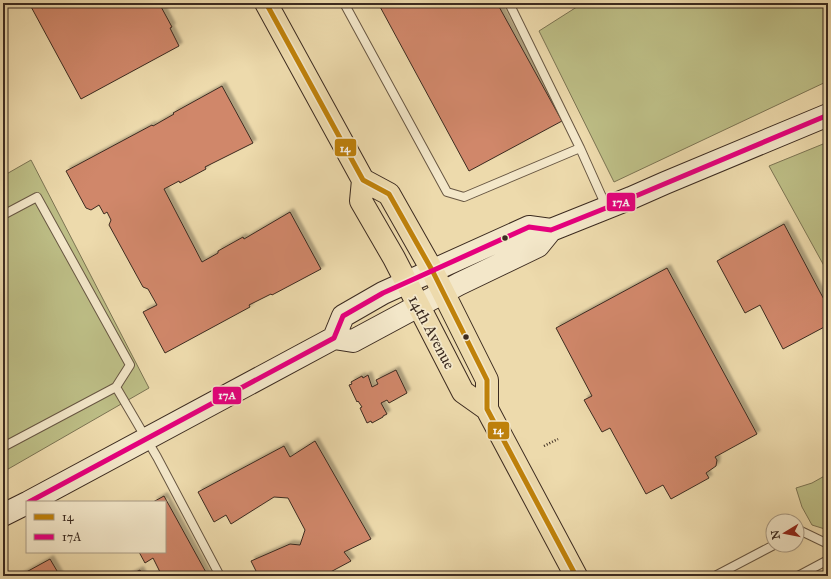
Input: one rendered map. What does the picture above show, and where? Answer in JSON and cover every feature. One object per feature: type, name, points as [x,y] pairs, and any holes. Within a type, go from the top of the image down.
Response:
[{"type":"main road","points":[[266,3],[363,180]]},
{"type":"main road","points":[[30,501],[334,338],[353,341],[443,292],[538,246],[551,230],[828,115]]},
{"type":"main road","name":"14th Avenue","points":[[487,409],[487,380],[432,270],[389,194],[363,180],[361,201],[394,258],[463,392],[487,409],[576,576]]},
{"type":"main road","points":[[334,338],[343,316],[383,293],[529,227],[551,230]]},
{"type":"main road","points":[[3,515],[26,503]]},
{"type":"lane","points":[[344,3],[447,192],[464,197],[580,148]]},
{"type":"lane","points":[[509,3],[580,148],[606,208]]},
{"type":"lane","points":[[3,215],[37,197],[130,365],[116,387],[3,447]]},
{"type":"lane","points":[[116,387],[157,457],[220,576]]},
{"type":"lane","points":[[805,533],[828,544]]},
{"type":"lane","points":[[715,576],[765,550]]},
{"type":"lane","points":[[798,576],[828,560]]},
{"type":"path","points":[[544,446],[558,439]]},
{"type":"green space","points":[[583,3],[828,3],[828,81],[614,182],[539,31]]},
{"type":"green space","points":[[828,142],[828,273],[769,166]]},
{"type":"green space","points":[[31,160],[149,388],[3,472],[3,176]]},
{"type":"green space","points":[[828,474],[828,530],[812,525],[802,507],[796,488],[812,483]]},
{"type":"building","points":[[29,3],[159,3],[172,27],[170,28],[179,46],[81,99]]},
{"type":"building","points":[[378,3],[497,3],[562,121],[469,171]]},
{"type":"building","points":[[222,86],[253,143],[205,167],[206,169],[180,183],[179,181],[164,189],[202,262],[218,253],[218,251],[243,237],[244,239],[290,212],[321,269],[272,295],[271,294],[249,305],[250,307],[165,353],[143,312],[157,305],[148,289],[143,287],[109,225],[111,220],[107,212],[104,214],[99,205],[91,210],[86,208],[66,171],[152,125],[153,126],[174,114],[173,113]]},
{"type":"building","points":[[784,224],[828,307],[828,325],[783,349],[760,305],[745,313],[717,261]]},
{"type":"building","points":[[667,268],[757,434],[715,457],[717,460],[716,466],[706,473],[709,478],[671,499],[663,485],[646,494],[610,428],[602,432],[584,400],[592,396],[556,328]]},
{"type":"building","points":[[396,370],[407,393],[389,403],[387,400],[381,403],[387,414],[372,423],[371,421],[367,423],[360,408],[362,407],[358,401],[357,402],[349,385],[352,384],[351,382],[362,376],[363,378],[368,375],[372,387],[378,384],[376,380]]},
{"type":"building","points":[[315,441],[371,539],[344,552],[351,561],[323,576],[253,576],[257,573],[251,561],[290,544],[300,545],[305,530],[288,498],[274,497],[231,524],[226,515],[214,522],[198,492],[284,446],[290,457]]},
{"type":"building","points":[[164,496],[208,576],[153,576],[160,572],[153,558],[145,563],[140,553],[166,553],[166,501],[155,501]]},
{"type":"building","points":[[50,559],[60,576],[19,576]]},
{"type":"building","points":[[140,570],[143,576],[128,576]]},
{"type":"transit line","name":"14","points":[[266,3],[363,180],[389,194],[432,270],[487,380],[487,409],[576,576]]},
{"type":"transit line","name":"17A","points":[[31,501],[334,338],[343,316],[383,293],[529,227],[551,230],[828,115]]}]
